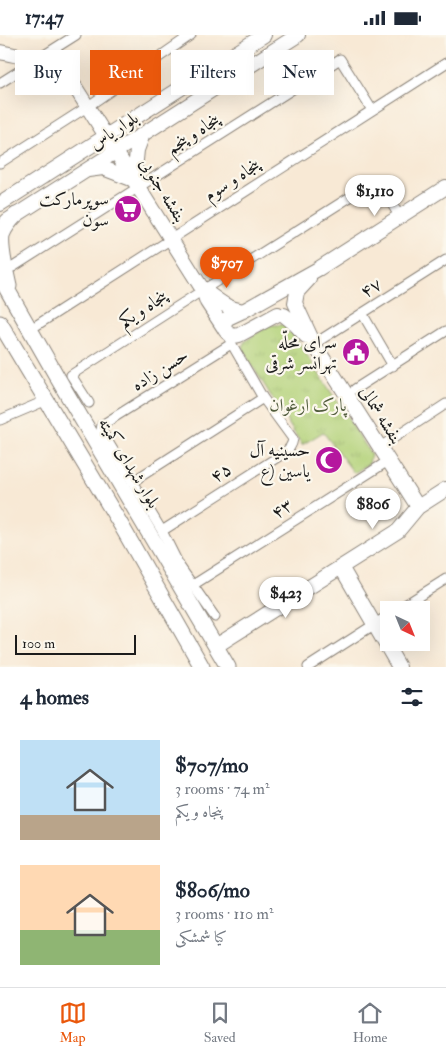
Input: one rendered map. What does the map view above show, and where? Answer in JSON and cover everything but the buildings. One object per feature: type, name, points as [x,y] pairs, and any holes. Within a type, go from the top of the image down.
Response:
[{"type":"main road","points":[[11,295],[0,243],[4,230],[16,215]]},
{"type":"main road","name":"بلوار شهدای کمیته","points":[[0,277],[68,397],[228,667]]},
{"type":"main road","points":[[0,323],[121,525],[202,667]]},
{"type":"street","points":[[53,50],[76,35]]},
{"type":"street","points":[[0,163],[87,107],[191,35]]},
{"type":"street","name":"بلوار یاس","points":[[0,204],[264,35]]},
{"type":"street","name":"بلوار یاس","points":[[0,225],[298,35]]},
{"type":"street","name":"بنفشه جنوبی","points":[[0,52],[15,55]]},
{"type":"street","name":"پنجاه و پنجم","points":[[13,267],[137,184],[340,59],[372,110]]},
{"type":"street","name":"پنجاه و سوم","points":[[37,325],[446,63]]},
{"type":"street","points":[[0,83],[15,74]]},
{"type":"street","name":"بنفشه جنوبی","points":[[80,95],[204,290],[207,302],[226,331],[232,345],[263,398],[293,439]]},
{"type":"street","points":[[87,170],[103,168],[137,184],[137,150],[143,134]]},
{"type":"street","name":"پنجاه و یکم","points":[[89,403],[71,375],[377,181],[400,217]]},
{"type":"street","points":[[318,269],[297,292],[294,309],[290,313],[281,315],[239,335],[231,336],[226,331],[224,324],[228,318],[318,269],[446,187]]},
{"type":"street","name":"۴۷","points":[[314,344],[446,260]]},
{"type":"street","name":"بنفشه جنوبی","points":[[204,290],[224,305],[234,310],[243,311]]},
{"type":"street","points":[[281,315],[273,310],[271,304],[272,297],[276,293],[289,292],[294,296],[295,303]]},
{"type":"street","name":"بنفشه شمالی","points":[[295,303],[314,344],[418,507]]},
{"type":"street","points":[[362,313],[393,366]]},
{"type":"street","name":"بنفشه شمالی","points":[[281,315],[295,324],[314,344]]},
{"type":"street","points":[[355,389],[446,331]]},
{"type":"street","name":"حسن زاده","points":[[132,482],[101,430],[102,425],[232,345]]},
{"type":"street","points":[[215,617],[180,567],[162,531],[132,482],[263,398]]},
{"type":"street","points":[[0,420],[47,400]]},
{"type":"street","points":[[380,447],[446,404]]},
{"type":"street","name":"۴۵","points":[[162,531],[288,450],[293,439]]},
{"type":"street","name":"۴۳","points":[[194,585],[388,461]]},
{"type":"street","points":[[216,646],[398,531],[418,507],[446,489]]},
{"type":"street","points":[[341,567],[399,667]]},
{"type":"street","points":[[411,601],[446,579]]},
{"type":"street","points":[[308,667],[380,621]]},
{"type":"green space","name":"پارک ارغوان","points":[[269,325],[284,325],[294,335],[371,454],[369,464],[354,473],[323,432],[302,445],[243,351],[244,342]]},
{"type":"place","name":"سوپرمارکت سون","points":[[128,209]]},
{"type":"place","name":"سرای محلّه تهرانسر شرقی","points":[[356,352]]},
{"type":"place","name":"حسینیه آل یاسین (ع","points":[[329,460]]}]
